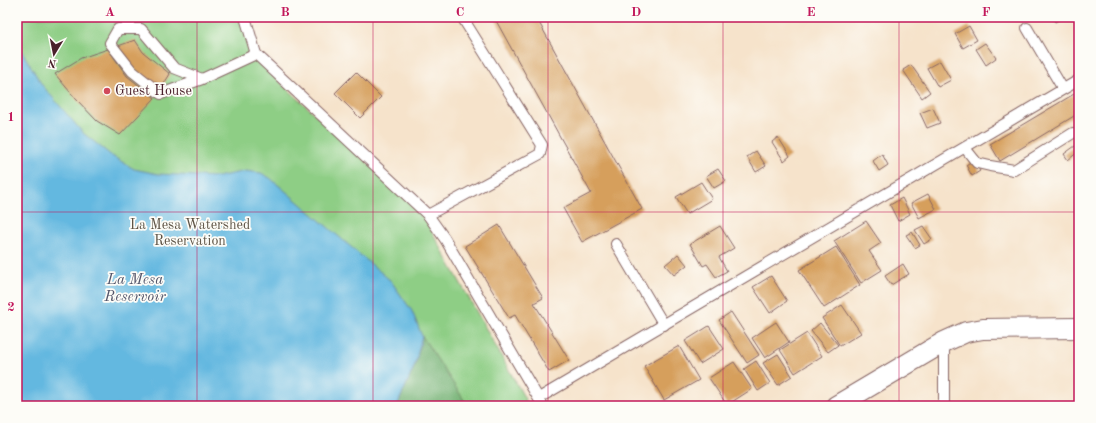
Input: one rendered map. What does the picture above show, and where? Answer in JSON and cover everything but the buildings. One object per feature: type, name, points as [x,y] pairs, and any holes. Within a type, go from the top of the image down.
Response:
[{"type":"street","points":[[836,406],[944,342],[966,332],[983,329],[1079,328]]},
{"type":"lane","points":[[245,17],[256,54],[428,215],[445,239],[541,402],[664,325],[1079,80]]},
{"type":"lane","points":[[428,215],[540,154],[542,150],[542,145],[462,17]]},
{"type":"lane","points":[[1027,28],[1063,90]]},
{"type":"lane","points":[[202,79],[174,68],[141,29],[118,29],[110,43],[132,71],[161,94],[202,79],[256,54]]},
{"type":"lane","points":[[964,148],[977,163],[1014,170],[1073,133]]},
{"type":"lane","points":[[616,244],[664,325]]},
{"type":"lane","points":[[944,342],[944,406]]},
{"type":"green space","name":"La Mesa Reservoir","points":[[17,17],[242,17],[252,56],[421,212],[529,406],[17,406]]},
{"type":"green space","points":[[422,336],[468,406],[397,406],[415,365]]},
{"type":"water","name":"La Mesa Reservoir","points":[[17,43],[42,85],[83,133],[112,156],[134,169],[158,174],[217,177],[246,171],[261,173],[270,178],[391,281],[412,311],[422,336],[415,365],[397,406],[17,406]]},
{"type":"place","name":"Guest House","points":[[107,91]]},
{"type":"park label","name":"La Mesa Watershed Reservation","points":[[190,234]]}]
